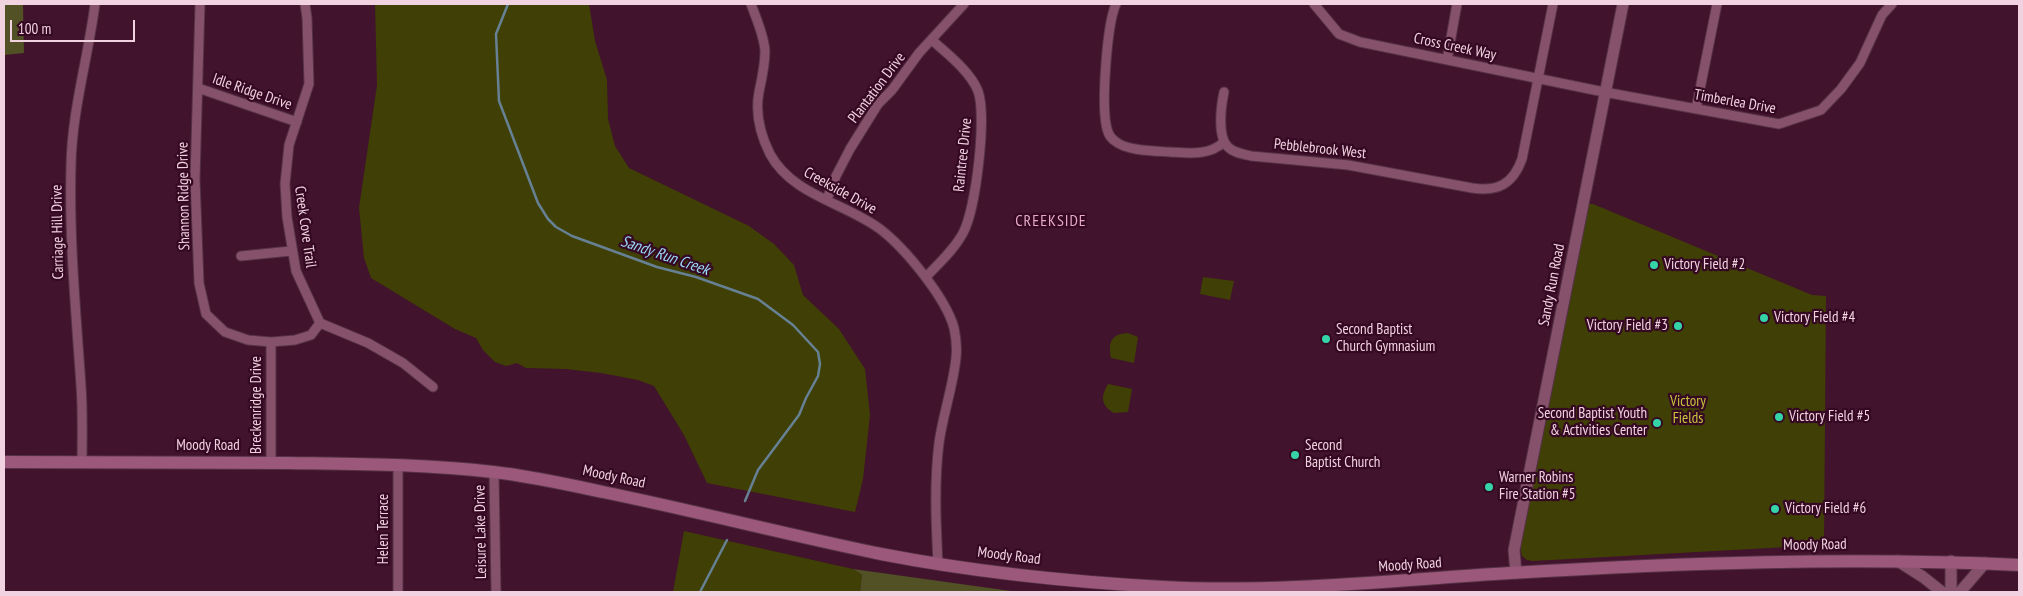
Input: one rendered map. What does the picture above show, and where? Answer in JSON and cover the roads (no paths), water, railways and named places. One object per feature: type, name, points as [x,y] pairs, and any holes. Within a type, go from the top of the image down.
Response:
[{"type":"main road","name":"Moody Road","points":[[4,462],[398,465],[494,472],[617,494],[869,551],[938,564],[1072,580],[1168,587],[1378,588],[1516,573],[1743,562],[1898,560],[2019,565]]},
{"type":"street","name":"Carriage Hill Drive","points":[[82,462],[81,388],[71,258],[71,164],[78,99],[90,42],[95,4]]},
{"type":"street","name":"Shannon Ridge Drive","points":[[200,4],[196,189],[199,283],[206,314],[225,332],[248,340],[271,342]]},
{"type":"street","name":"Creek Cove Trail","points":[[305,4],[309,84],[289,145],[285,184],[291,251],[298,278],[320,323]]},
{"type":"street","name":"Creekside Drive","points":[[751,4],[765,48],[757,110],[764,140],[771,156],[786,174],[802,188],[854,213],[880,229],[903,250],[926,277],[951,319],[955,330],[956,357],[939,445],[936,510],[938,564]]},
{"type":"street","name":"Plantation Drive","points":[[827,199],[836,176],[869,118],[932,40],[964,4]]},
{"type":"street","points":[[1116,4],[1104,79],[1104,108],[1108,133],[1115,142],[1122,146],[1151,151],[1195,154],[1217,148],[1224,142],[1220,122],[1224,92]]},
{"type":"street","name":"Cross Creek Way","points":[[1314,4],[1339,34],[1348,38],[1604,92]]},
{"type":"street","points":[[1447,60],[1457,4]]},
{"type":"street","name":"Pebblebrook West","points":[[1224,142],[1236,153],[1251,156],[1348,165],[1484,190],[1496,188],[1513,177],[1518,170],[1553,4]]},
{"type":"street","name":"Sandy Run Road","points":[[1516,573],[1514,550],[1623,4]]},
{"type":"street","points":[[1696,109],[1717,4]]},
{"type":"street","name":"Timberlea Drive","points":[[1604,92],[1779,124],[1821,110],[1841,89],[1860,63],[1882,15],[1892,4]]},
{"type":"street","name":"Raintree Drive","points":[[926,277],[953,248],[963,234],[970,218],[977,175],[982,117],[980,101],[974,83],[932,40]]},
{"type":"street","name":"Idle Ridge Drive","points":[[198,88],[297,122]]},
{"type":"street","points":[[241,256],[291,251]]},
{"type":"street","points":[[320,323],[389,355],[403,363],[432,387]]},
{"type":"street","name":"Breckenridge Drive","points":[[271,463],[271,342],[295,340],[311,335],[320,323]]},
{"type":"street","name":"Helen Terrace","points":[[398,465],[398,592]]},
{"type":"street","name":"Leisure Lake Drive","points":[[494,472],[496,592]]},
{"type":"street","points":[[1898,560],[1923,576],[1942,592]]},
{"type":"street","points":[[1951,562],[1951,592]]},
{"type":"street","points":[[1960,592],[1985,564]]},
{"type":"waterway","name":"Sandy Run Creek","points":[[508,4],[496,34],[499,101],[538,203],[548,219],[556,227],[572,236],[657,267],[696,277],[758,299],[793,325],[818,352],[820,364],[818,376],[799,415],[758,470],[745,501]]},
{"type":"waterway","name":"Sandy Run Creek","points":[[700,592],[727,540]]},
{"type":"place","name":"Victory Field #2","points":[[1654,265]]},
{"type":"place","name":"Victory Field #4","points":[[1764,318]]},
{"type":"place","name":"Victory Field #3","points":[[1678,326]]},
{"type":"place","name":"Second Baptist Church Gymnasium","points":[[1326,339]]},
{"type":"place","name":"Victory Field #5","points":[[1779,417]]},
{"type":"place","name":"Second Baptist Youth & Activities Center","points":[[1657,423]]},
{"type":"place","name":"Second Baptist Church","points":[[1295,455]]},
{"type":"place","name":"Warner Robins Fire Station #5","points":[[1489,487]]},
{"type":"place","name":"Victory Field #6","points":[[1775,509]]},
{"type":"district","name":"CREEKSIDE","points":[[1051,221]]},
{"type":"park label","name":"Victory Fields","points":[[1688,410]]}]
